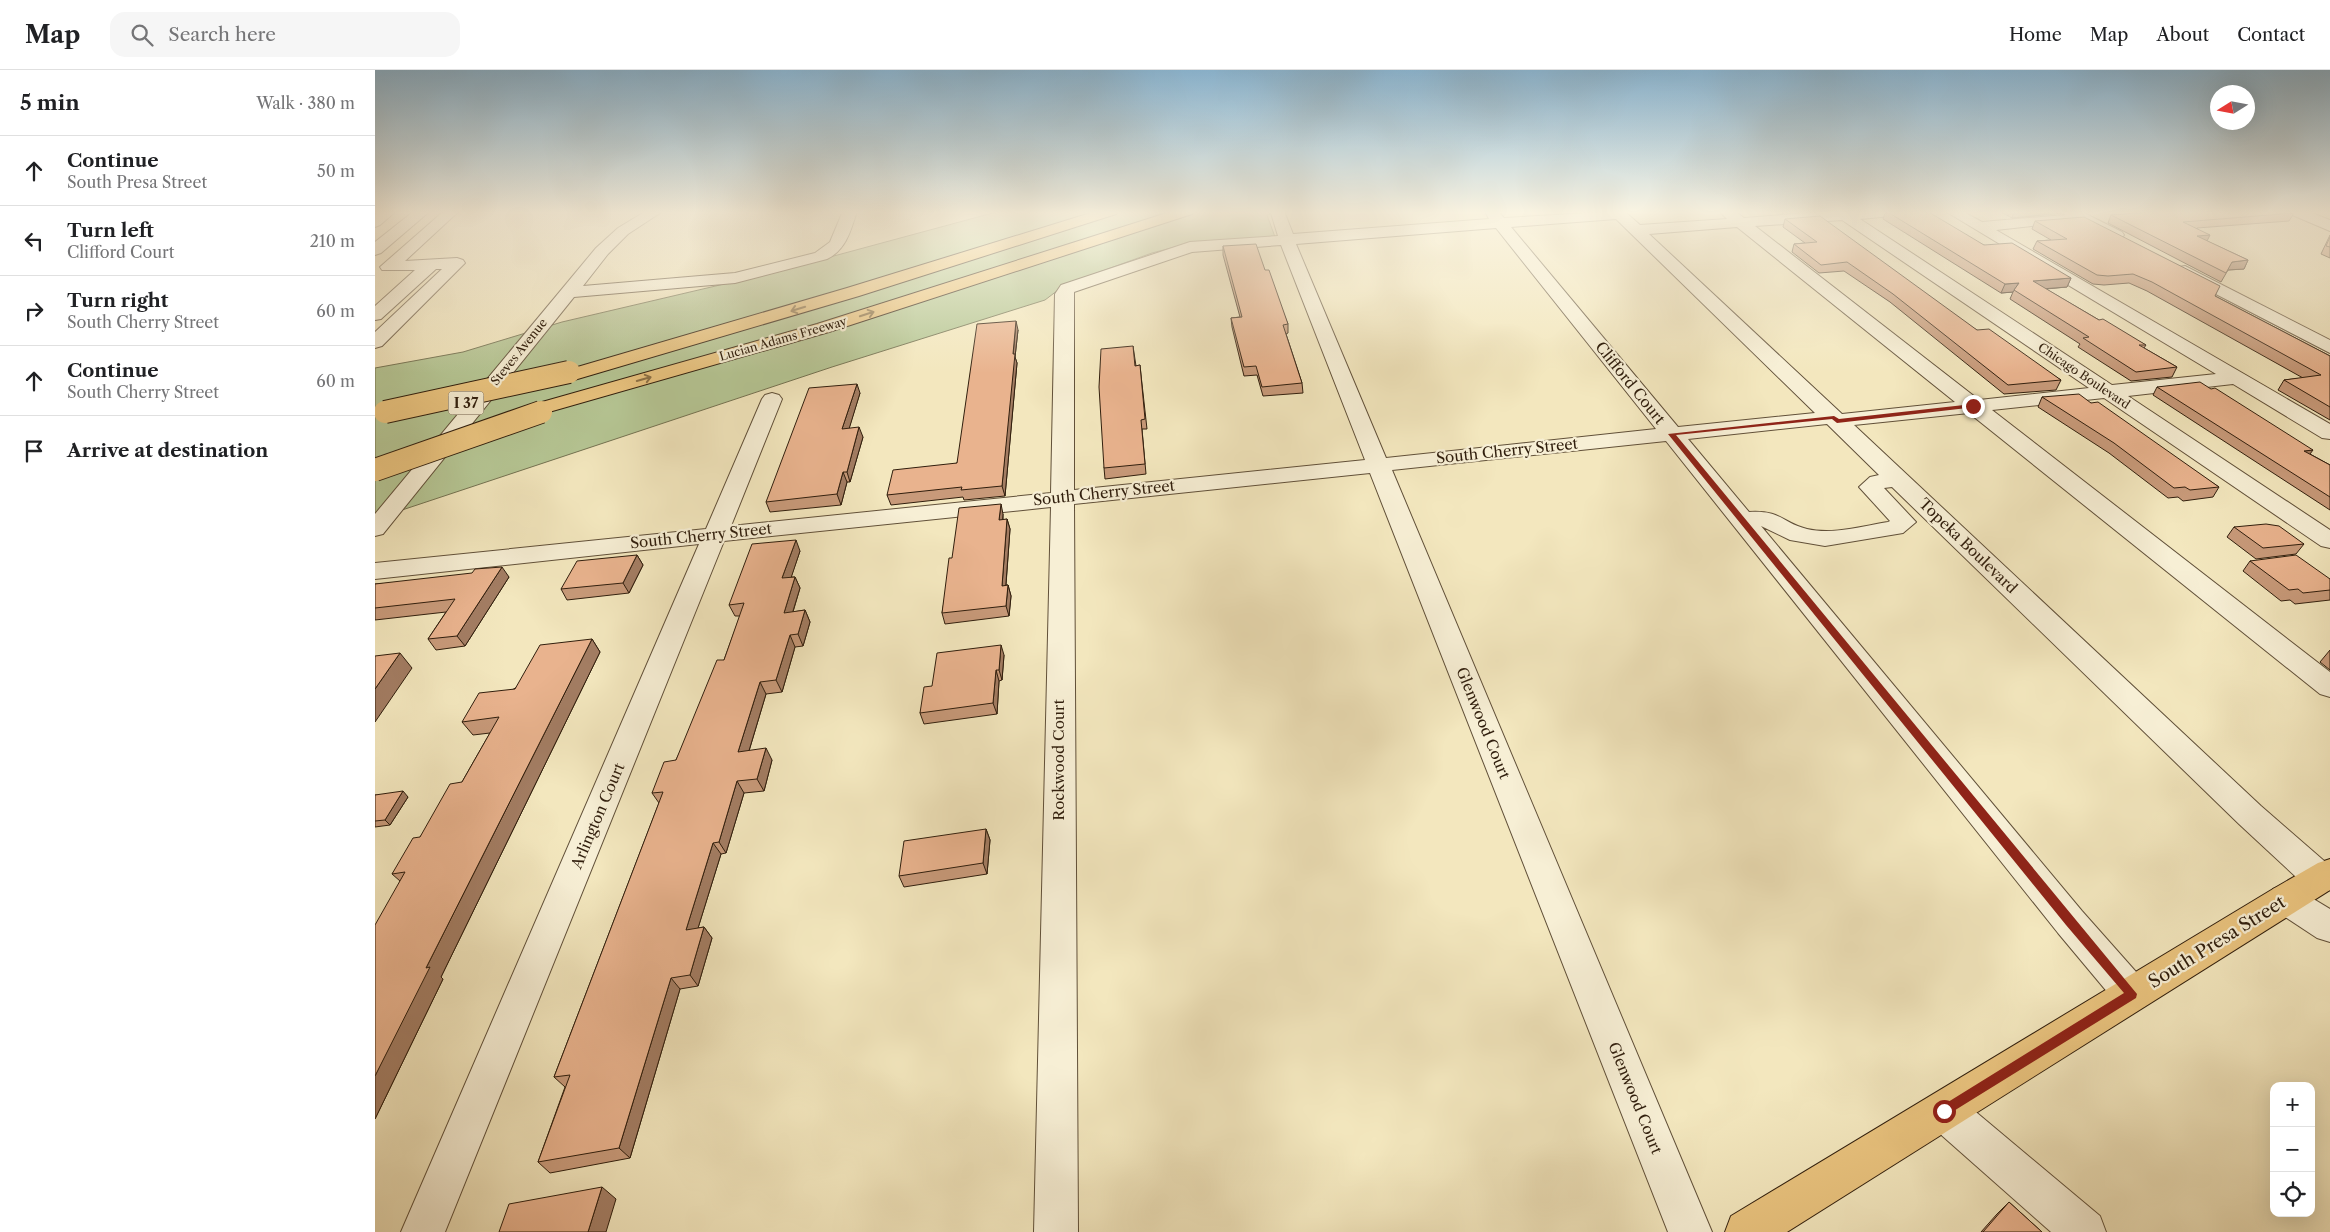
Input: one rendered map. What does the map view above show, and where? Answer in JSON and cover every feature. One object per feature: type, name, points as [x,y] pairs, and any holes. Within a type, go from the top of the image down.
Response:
[{"type":"main road","name":"Lucian Adams Freeway","points":[[379,418],[628,359],[937,265]]},
{"type":"main road","name":"Lucian Adams Freeway","points":[[541,410],[597,392],[823,328],[1018,265]]},
{"type":"main road","name":"I 37","points":[[375,453],[541,410]]},
{"type":"main road","points":[[375,470],[541,410]]},
{"type":"main road","name":"South Presa Street","points":[[1747,1232],[2285,899],[2326,876]]},
{"type":"street","points":[[375,278],[388,267],[414,265]]},
{"type":"street","points":[[375,315],[431,265]]},
{"type":"street","points":[[375,342],[456,265]]},
{"type":"street","name":"Steves Avenue","points":[[375,528],[591,265]]},
{"type":"street","points":[[568,292],[735,278],[782,265]]},
{"type":"street","name":"Rockwood Court","points":[[1056,1232],[1063,303],[1067,289],[1137,265]]},
{"type":"street","name":"Glenwood Court","points":[[1298,265],[1690,1232]]},
{"type":"street","name":"Clifford Court","points":[[1534,265],[2070,922],[2132,994]]},
{"type":"street","name":"Topeka Boulevard","points":[[1674,265],[2251,815],[2326,876]]},
{"type":"street","points":[[1795,265],[2330,687]]},
{"type":"street","name":"Chicago Boulevard","points":[[1920,265],[2330,541]]},
{"type":"street","points":[[2044,265],[2330,433]]},
{"type":"street","points":[[2173,265],[2330,347]]},
{"type":"street","name":"South Cherry Street","points":[[375,571],[1377,464],[1973,406],[2237,378]]},
{"type":"street","name":"Arlington Court","points":[[423,1232],[772,399]]},
{"type":"street","points":[[1895,528],[1904,522],[1870,487],[1878,482],[1899,480]]},
{"type":"street","points":[[1742,520],[1766,518],[1799,535],[1825,539],[1895,528],[1913,531],[1947,526]]},
{"type":"street","points":[[2285,899],[2330,927]]},
{"type":"street","points":[[1944,1111],[2084,1232]]},
{"type":"green space","points":[[800,265],[1118,265],[1066,284],[1045,300],[832,367],[375,519],[375,368],[463,352],[562,322]]},
{"type":"building","points":[[1228,265],[1263,265],[1265,270],[1269,270],[1288,324],[1283,325],[1302,383],[1262,387],[1256,366],[1244,367],[1231,318],[1242,317]]},
{"type":"building","points":[[1852,265],[1888,265],[1977,330],[1989,329],[2061,380],[2008,385],[1893,294]]},
{"type":"building","points":[[1974,265],[2049,265],[2071,278],[2033,281],[2099,320],[2103,319],[2146,345],[2139,345],[2177,367],[2136,372],[2083,338],[2089,337],[2014,290],[2019,283],[2005,284]]},
{"type":"building","points":[[2080,265],[2179,265],[2220,286],[2215,296],[2330,356],[2330,407],[2284,380],[2321,375],[2152,282],[2133,274],[2097,275]]},
{"type":"building","points":[[2211,265],[2230,265],[2226,273]]},
{"type":"building","points":[[1016,321],[1013,354],[1015,354],[1002,486],[961,490],[962,487],[887,495],[893,470],[957,463],[977,324]]},
{"type":"building","points":[[1133,346],[1135,366],[1140,365],[1145,419],[1141,420],[1145,464],[1104,468],[1099,387],[1101,349]]},
{"type":"building","points":[[2200,382],[2211,389],[2215,388],[2313,450],[2304,451],[2330,465],[2330,497],[2157,387]]},
{"type":"building","points":[[857,384],[842,429],[859,427],[847,472],[843,472],[837,494],[766,502],[809,388]]},
{"type":"building","points":[[2079,394],[2091,403],[2098,402],[2219,487],[2190,490],[2185,487],[2174,488],[2114,443],[2042,397]]},
{"type":"building","points":[[1001,504],[999,520],[1007,519],[1002,586],[1008,585],[1006,606],[942,613],[949,558],[952,558],[959,508]]},
{"type":"building","points":[[2266,524],[2279,526],[2304,544],[2263,548],[2234,527]]},
{"type":"building","points":[[796,540],[782,578],[795,577],[784,613],[805,610],[798,634],[790,635],[776,680],[760,682],[738,752],[766,748],[757,779],[737,781],[719,842],[713,843],[686,930],[704,927],[690,975],[671,978],[619,1148],[538,1162],[570,1075],[554,1077],[663,792],[652,793],[664,762],[676,760],[717,660],[724,660],[744,603],[729,605],[752,544]]},
{"type":"building","points":[[637,555],[623,583],[561,589],[577,561]]},
{"type":"building","points":[[2296,555],[2330,579],[2330,590],[2303,593],[2298,589],[2289,590],[2250,561]]},
{"type":"building","points":[[502,567],[457,636],[428,639],[455,599],[375,608],[375,584],[472,573],[475,569]]},
{"type":"building","points":[[592,639],[426,968],[430,967],[375,1076],[375,925],[405,872],[392,874],[413,838],[420,837],[450,784],[462,782],[499,717],[462,722],[479,693],[515,689],[540,645]]},
{"type":"building","points":[[1001,645],[999,670],[996,670],[993,703],[920,713],[924,687],[932,686],[937,653]]},
{"type":"building","points":[[400,653],[375,689],[375,656]]},
{"type":"building","points":[[403,791],[385,820],[375,821],[375,795]]},
{"type":"building","points":[[986,829],[983,863],[899,876],[904,841]]},
{"type":"building","points":[[602,1187],[588,1232],[499,1232],[509,1204]]},
{"type":"building","points":[[2009,1202],[2042,1232],[1983,1232]]},
{"type":"route","points":[[1944,1111],[2132,994],[2070,922],[1671,434],[1834,417],[1837,421],[1973,406]]}]
